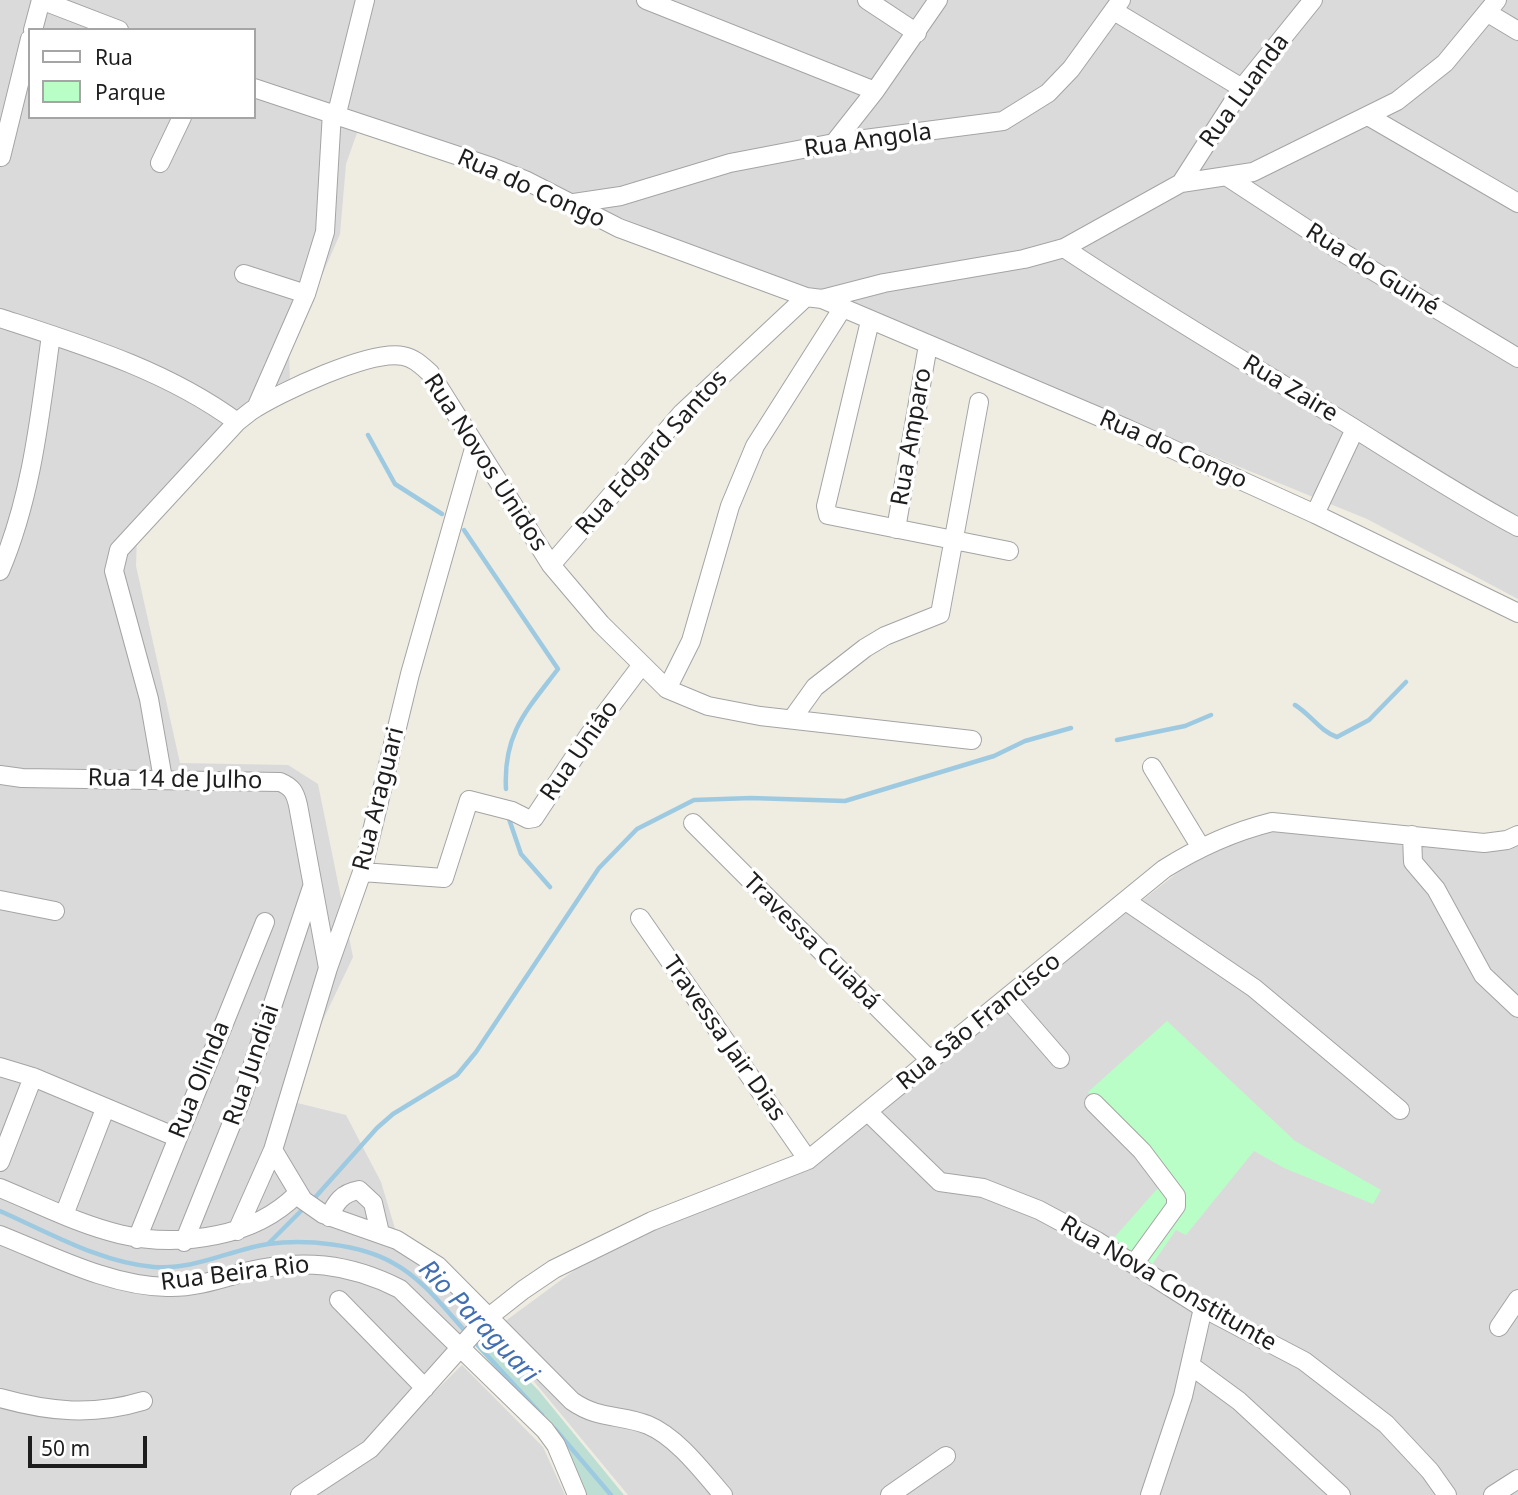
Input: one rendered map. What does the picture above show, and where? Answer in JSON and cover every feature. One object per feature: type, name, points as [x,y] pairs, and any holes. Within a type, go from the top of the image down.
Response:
[{"type":"street","points":[[34,28],[41,0],[114,28]]},
{"type":"street","points":[[256,408],[306,294],[325,232],[335,112],[365,0]]},
{"type":"street","points":[[646,0],[875,90]]},
{"type":"street","points":[[867,0],[917,33]]},
{"type":"street","points":[[834,143],[917,33],[938,0]]},
{"type":"street","name":"Rua Luanda","points":[[1181,183],[1242,88],[1313,0]]},
{"type":"street","points":[[1118,5],[1242,88]]},
{"type":"street","name":"Rua Angola","points":[[567,204],[621,196],[730,163],[834,143],[1003,121],[1048,93],[1071,69],[1118,5]]},
{"type":"street","points":[[814,298],[1024,259],[1064,248],[1181,183],[1229,178],[1253,172],[1397,101],[1445,64],[1493,7],[1518,31]]},
{"type":"street","points":[[1,157],[28,47]]},
{"type":"street","name":"Rua do Congo","points":[[256,89],[335,112],[525,180],[567,204],[656,243],[842,309],[1128,429],[1315,513],[1518,613]]},
{"type":"street","points":[[1368,116],[1518,203]]},
{"type":"street","points":[[160,163],[181,119]]},
{"type":"street","name":"Rua do Guiné","points":[[1229,178],[1342,252],[1518,358]]},
{"type":"street","name":"Rua Zaire","points":[[1064,248],[1176,323],[1355,429],[1469,501],[1518,527]]},
{"type":"street","points":[[244,274],[306,294]]},
{"type":"street","name":"Rua Edgard Santos","points":[[551,565],[682,413],[814,298]]},
{"type":"street","points":[[667,689],[691,641],[730,506],[755,446],[842,309]]},
{"type":"street","points":[[0,318],[142,368],[186,388],[237,422]]},
{"type":"street","points":[[870,321],[826,506],[828,515],[1009,551]]},
{"type":"street","points":[[0,571],[22,508],[33,461],[51,335]]},
{"type":"street","name":"Rua Amparo","points":[[896,529],[928,345]]},
{"type":"street","name":"Rua Novos Unidos","points":[[163,779],[149,699],[114,571],[116,559],[129,538],[237,422],[256,408],[344,366],[393,354],[418,361],[430,373],[551,565],[641,666],[667,689],[708,706],[792,719],[972,740]]},
{"type":"street","points":[[792,719],[815,687],[865,648],[885,636],[939,616],[979,402]]},
{"type":"street","points":[[1315,513],[1355,429]]},
{"type":"street","name":"Rua Araguari","points":[[237,1231],[273,1150],[328,968],[362,872],[410,674],[475,445]]},
{"type":"street","name":"Rua Uniâo","points":[[362,872],[444,878],[468,803],[472,799],[531,820],[641,666]]},
{"type":"street","points":[[1152,767],[1200,846]]},
{"type":"street","name":"Rua 14 de Julho","points":[[0,775],[22,778],[280,782],[288,785],[295,791],[298,804],[328,968]]},
{"type":"street","name":"Rua São Francisco","points":[[300,1495],[370,1449],[487,1319],[554,1269],[652,1221],[808,1160],[1164,869],[1200,846],[1240,830],[1272,822],[1484,843],[1507,841],[1518,835]]},
{"type":"street","name":"Travessa Cuiabá","points":[[693,823],[931,1061]]},
{"type":"street","points":[[1412,835],[1413,862],[1436,889],[1483,975],[1518,1007]]},
{"type":"street","name":"Rua Jundiai","points":[[184,1242],[240,1103],[313,885]]},
{"type":"street","points":[[0,900],[55,911]]},
{"type":"street","points":[[1126,901],[1254,988],[1400,1110]]},
{"type":"street","name":"Travessa Jair Dias","points":[[640,918],[808,1160]]},
{"type":"street","name":"Rua Olinda","points":[[137,1239],[265,922]]},
{"type":"street","points":[[1007,999],[1060,1059]]},
{"type":"street","points":[[0,1067],[33,1077],[176,1137]]},
{"type":"street","points":[[0,1162],[33,1077]]},
{"type":"street","points":[[1094,1103],[1142,1151],[1176,1196],[1175,1206],[1134,1264]]},
{"type":"street","points":[[64,1215],[105,1109]]},
{"type":"street","name":"Rua Nova Constitunte","points":[[868,1112],[940,1182],[1007,1196],[1097,1241],[1203,1308],[1304,1361],[1409,1447],[1447,1495]]},
{"type":"street","points":[[273,1150],[300,1197],[326,1215],[397,1240],[438,1266],[487,1319],[572,1401],[594,1414],[648,1425],[658,1431],[723,1495]]},
{"type":"street","name":"Rua Beira Rio","points":[[0,1188],[98,1229],[137,1239],[184,1242],[237,1231],[300,1197]]},
{"type":"street","points":[[326,1215],[348,1192],[359,1190],[373,1203],[380,1233]]},
{"type":"street","name":"Rua Beira Rio","points":[[0,1235],[111,1277],[141,1285],[169,1287],[200,1284],[288,1263],[351,1268],[400,1289],[465,1342],[545,1430],[556,1445],[577,1495]]},
{"type":"street","points":[[1499,1327],[1518,1299]]},
{"type":"street","points":[[339,1300],[425,1388]]},
{"type":"street","points":[[1150,1495],[1172,1432],[1203,1308]]},
{"type":"street","points":[[1189,1365],[1239,1401],[1341,1495]]},
{"type":"street","points":[[0,1398],[40,1409],[78,1413],[112,1410],[143,1401]]},
{"type":"street","points":[[890,1495],[946,1456]]},
{"type":"street","points":[[1498,1494],[1518,1479]]},
{"type":"shaded area","points":[[0,0],[1518,0],[1518,599],[1367,519],[828,299],[363,116],[346,164],[340,234],[289,351],[290,384],[253,409],[137,534],[136,566],[180,763],[288,765],[318,784],[353,957],[285,1100],[346,1115],[381,1182],[396,1232],[504,1322],[591,1258],[823,1151],[1181,870],[1256,829],[1473,839],[1518,834],[1518,1495],[628,1495],[488,1326],[402,1424],[462,1365],[543,1447],[565,1495],[0,1495]]},
{"type":"shaded area","points":[[488,1338],[539,1391],[624,1495],[582,1495],[572,1477],[569,1451],[478,1349]]},
{"type":"green space","points":[[1167,1021],[1295,1141],[1381,1190],[1373,1204],[1284,1168],[1254,1151],[1186,1235],[1176,1230],[1151,1266],[1112,1240],[1165,1180],[1088,1092]]},
{"type":"waterway","points":[[368,435],[395,484],[442,514]]},
{"type":"waterway","points":[[464,530],[558,669],[519,724],[508,753],[506,789]]},
{"type":"waterway","points":[[1295,705],[1337,737],[1369,720],[1406,682]]},
{"type":"waterway","points":[[1117,740],[1185,726],[1211,715]]},
{"type":"waterway","points":[[311,1202],[377,1128],[393,1114],[457,1075],[476,1052],[599,868],[637,829],[694,800],[751,798],[845,801],[994,756],[1025,741],[1071,728]]},
{"type":"waterway","points":[[508,816],[521,854],[550,887]]},
{"type":"waterway","points":[[268,1244],[304,1208]]},
{"type":"waterway","name":"Rio Paraguari","points":[[0,1211],[114,1260],[154,1267],[184,1266],[268,1244],[332,1244],[365,1251],[393,1263],[414,1277],[466,1332]]},
{"type":"waterway","name":"Rio Paraguari","points":[[472,1339],[542,1415]]},
{"type":"waterway","name":"Rio Paraguari","points":[[555,1429],[611,1495]]}]
